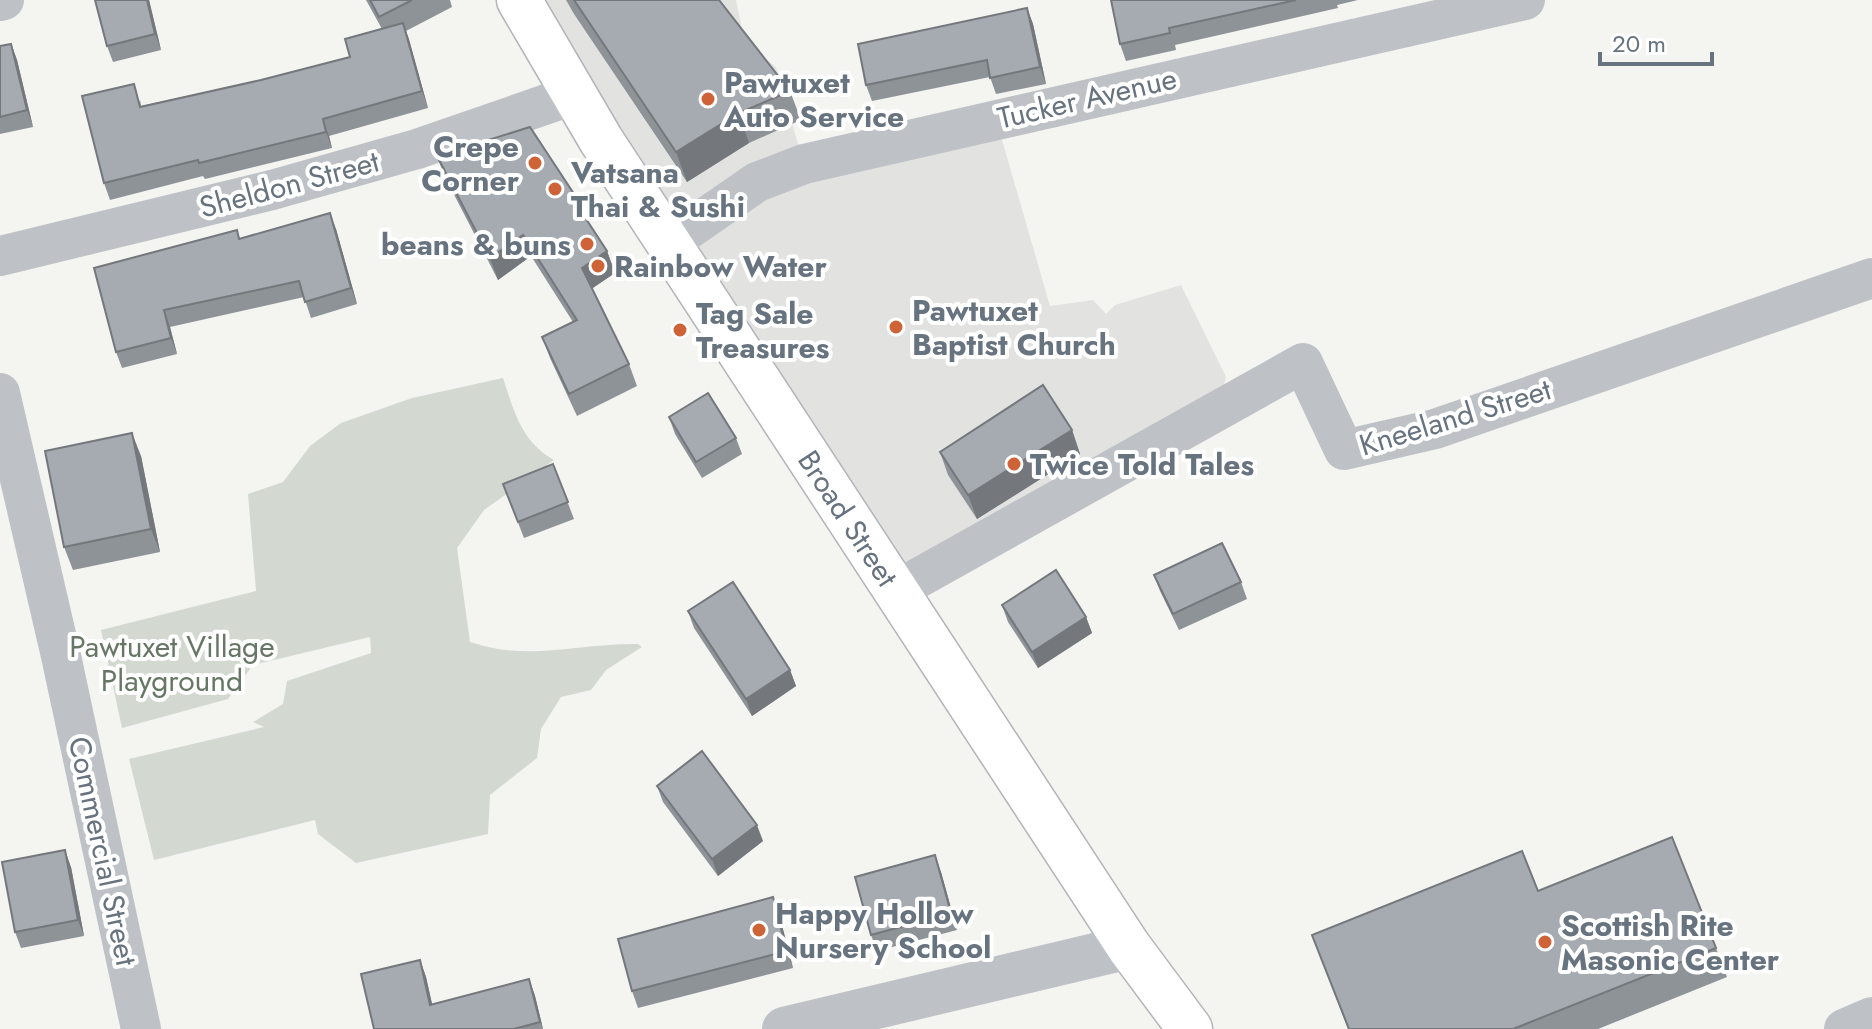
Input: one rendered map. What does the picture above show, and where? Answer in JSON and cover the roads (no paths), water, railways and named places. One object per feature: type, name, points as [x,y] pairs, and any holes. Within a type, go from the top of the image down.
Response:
[{"type":"main road","name":"Broad Street","points":[[519,0],[573,95],[895,591],[1129,947],[1190,1029]]},
{"type":"street","name":"Tucker Avenue","points":[[669,243],[757,182],[804,164],[1525,0]]},
{"type":"street","name":"Sheldon Street","points":[[0,256],[272,190],[417,149],[573,95]]},
{"type":"street","name":"Kneeland Street","points":[[895,591],[1303,363],[1344,450],[1435,429],[1872,278]]},
{"type":"street","name":"Commercial Street","points":[[0,393],[61,656],[141,1029]]},
{"type":"street","points":[[784,1029],[1129,947]]},
{"type":"street","points":[[1844,1029],[1872,1017]]},
{"type":"place","name":"Pawtuxet Auto Service","points":[[708,99]]},
{"type":"place","name":"Crepe Corner","points":[[535,163]]},
{"type":"place","name":"Vatsana Thai & Sushi","points":[[555,189]]},
{"type":"place","name":"beans & buns","points":[[587,244]]},
{"type":"place","name":"Rainbow Water","points":[[598,266]]},
{"type":"place","name":"Pawtuxet Baptist Church","points":[[896,327]]},
{"type":"place","name":"Tag Sale Treasures","points":[[680,330]]},
{"type":"place","name":"Twice Told Tales","points":[[1014,464]]},
{"type":"place","name":"Happy Hollow Nursery School","points":[[759,930]]},
{"type":"place","name":"Scottish Rite Masonic Center","points":[[1545,942]]},
{"type":"park label","name":"Pawtuxet Village Playground","points":[[172,663]]}]
